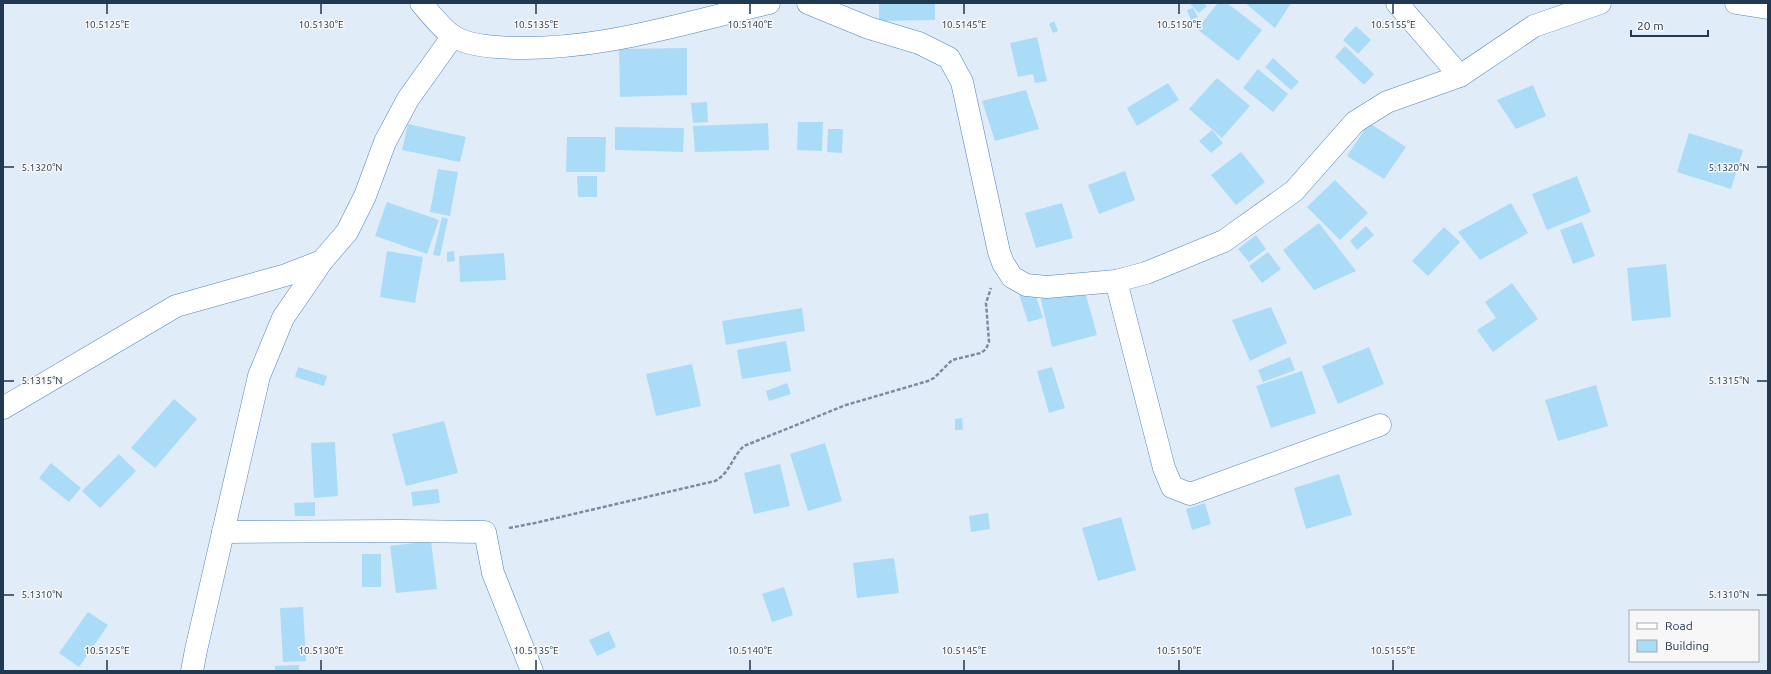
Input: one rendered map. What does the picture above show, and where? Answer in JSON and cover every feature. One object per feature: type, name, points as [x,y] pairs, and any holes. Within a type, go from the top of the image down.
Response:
[{"type":"street","points":[[421,3],[452,36],[477,45],[510,48],[582,45],[667,28],[768,3]]},
{"type":"street","points":[[808,3],[869,28],[920,43],[950,58],[962,82],[999,252],[1003,263],[1012,276],[1026,285],[1047,287],[1116,281],[1146,273],[1224,242],[1294,191],[1355,122],[1387,102],[1460,76],[1534,26],[1600,3]]},
{"type":"street","points":[[1397,3],[1460,76]]},
{"type":"street","points":[[1736,3],[1768,8]]},
{"type":"street","points":[[192,671],[259,376],[283,318],[322,261],[347,232],[366,196],[385,142],[408,99],[452,36]]},
{"type":"street","points":[[3,408],[176,306],[286,275],[322,261]]},
{"type":"street","points":[[1116,281],[1164,468],[1172,487],[1190,494],[1380,425]]},
{"type":"street","points":[[223,532],[485,532],[493,573],[532,671]]},
{"type":"path","points":[[485,532],[535,523],[715,480],[726,473],[738,452],[744,446],[846,405],[934,378],[952,360],[981,353],[986,349],[989,342],[986,303],[988,293],[1003,263]]},
{"type":"building","points":[[879,3],[935,3],[935,20],[879,21]]},
{"type":"building","points":[[1203,3],[1207,6],[1199,13],[1190,4]]},
{"type":"building","points":[[1218,3],[1227,3],[1262,30],[1238,61],[1197,29]]},
{"type":"building","points":[[1245,3],[1291,3],[1275,28]]},
{"type":"building","points":[[1193,8],[1198,17],[1191,20],[1187,10]]},
{"type":"building","points":[[1054,21],[1058,31],[1053,33],[1049,24]]},
{"type":"building","points":[[1356,26],[1371,40],[1358,54],[1343,40]]},
{"type":"building","points":[[1037,37],[1047,81],[1035,83],[1033,74],[1018,77],[1010,43]]},
{"type":"building","points":[[1345,46],[1374,74],[1364,85],[1335,57]]},
{"type":"building","points":[[687,48],[687,95],[620,97],[619,49]]},
{"type":"building","points":[[1273,58],[1299,82],[1291,90],[1265,67]]},
{"type":"building","points":[[1258,69],[1288,94],[1273,112],[1243,88]]},
{"type":"building","points":[[1217,78],[1250,106],[1222,138],[1189,109]]},
{"type":"building","points":[[1168,83],[1179,100],[1137,126],[1127,108]]},
{"type":"building","points":[[1533,85],[1546,116],[1516,129],[1497,100]]},
{"type":"building","points":[[1026,90],[1039,129],[995,141],[982,101]]},
{"type":"building","points":[[707,102],[708,122],[693,123],[691,103]]},
{"type":"building","points":[[798,122],[823,122],[822,151],[797,150]]},
{"type":"building","points":[[768,123],[769,150],[695,152],[693,126]]},
{"type":"building","points":[[1369,123],[1406,147],[1384,179],[1347,156]]},
{"type":"building","points":[[408,124],[466,137],[460,162],[402,150]]},
{"type":"building","points":[[615,127],[684,128],[683,152],[615,150]]},
{"type":"building","points":[[828,129],[843,129],[842,153],[827,152]]},
{"type":"building","points":[[1212,130],[1223,143],[1211,153],[1199,141]]},
{"type":"building","points":[[1689,133],[1743,150],[1731,189],[1677,172]]},
{"type":"building","points":[[567,137],[606,137],[605,172],[566,172]]},
{"type":"building","points":[[1241,152],[1265,182],[1236,205],[1211,175]]},
{"type":"building","points":[[438,169],[458,172],[450,216],[430,212]]},
{"type":"building","points":[[1125,171],[1135,200],[1099,214],[1088,185]]},
{"type":"building","points":[[577,176],[597,176],[597,197],[578,197]]},
{"type":"building","points":[[1577,176],[1591,212],[1547,230],[1532,194]]},
{"type":"building","points":[[1335,180],[1368,213],[1340,240],[1307,207]]},
{"type":"building","points":[[387,202],[439,220],[427,254],[375,236]]},
{"type":"building","points":[[1062,203],[1073,238],[1036,248],[1025,213]]},
{"type":"building","points":[[1511,203],[1528,233],[1480,260],[1458,232]]},
{"type":"building","points":[[442,217],[448,219],[440,256],[433,255]]},
{"type":"building","points":[[1582,222],[1595,256],[1573,264],[1560,230]]},
{"type":"building","points":[[1319,223],[1356,271],[1314,290],[1283,250]]},
{"type":"building","points":[[1366,226],[1374,235],[1357,250],[1350,241]]},
{"type":"building","points":[[1444,227],[1460,242],[1428,276],[1412,261]]},
{"type":"building","points":[[1256,235],[1266,249],[1249,262],[1238,249]]},
{"type":"building","points":[[387,251],[423,257],[415,303],[380,297]]},
{"type":"building","points":[[454,251],[455,261],[447,262],[447,252]]},
{"type":"building","points":[[1268,252],[1281,269],[1262,283],[1249,266]]},
{"type":"building","points":[[504,253],[506,280],[460,282],[459,256]]},
{"type":"building","points":[[1666,264],[1671,317],[1632,321],[1627,268]]},
{"type":"building","points":[[1512,283],[1538,319],[1493,352],[1477,330],[1496,318],[1485,302]]},
{"type":"building","points":[[1084,288],[1097,335],[1052,347],[1040,296]]},
{"type":"building","points":[[1034,290],[1043,318],[1028,322],[1019,294]]},
{"type":"building","points":[[1271,307],[1287,343],[1250,361],[1232,320]]},
{"type":"building","points":[[802,308],[805,331],[726,345],[722,321]]},
{"type":"building","points":[[786,341],[791,371],[742,379],[737,350]]},
{"type":"building","points":[[1369,347],[1384,384],[1338,404],[1322,366]]},
{"type":"building","points":[[1290,357],[1295,370],[1263,382],[1258,370]]},
{"type":"building","points":[[692,364],[701,406],[656,416],[646,374]]},
{"type":"building","points":[[298,367],[327,376],[324,386],[295,377]]},
{"type":"building","points":[[1052,367],[1065,408],[1049,413],[1037,371]]},
{"type":"building","points":[[1302,371],[1316,413],[1271,428],[1256,386]]},
{"type":"building","points":[[787,383],[791,394],[769,401],[766,391]]},
{"type":"building","points":[[1596,385],[1608,426],[1558,441],[1545,400]]},
{"type":"building","points":[[174,399],[197,419],[155,468],[131,448]]},
{"type":"building","points":[[962,418],[963,430],[955,430],[955,419]]},
{"type":"building","points":[[444,421],[458,473],[406,486],[392,434]]},
{"type":"building","points":[[335,442],[338,496],[314,498],[311,443]]},
{"type":"building","points":[[825,443],[842,501],[808,511],[790,454]]},
{"type":"building","points":[[119,454],[136,471],[100,508],[82,491]]},
{"type":"building","points":[[51,463],[81,488],[69,502],[39,478]]},
{"type":"building","points":[[780,464],[790,506],[754,514],[744,473]]},
{"type":"building","points":[[1339,474],[1352,515],[1306,529],[1294,488]]},
{"type":"building","points":[[438,489],[440,503],[413,506],[411,492]]},
{"type":"building","points":[[315,502],[315,516],[295,516],[294,503]]},
{"type":"building","points":[[1205,503],[1211,524],[1192,530],[1186,509]]},
{"type":"building","points":[[988,513],[990,529],[971,532],[969,516]]},
{"type":"building","points":[[1121,517],[1136,570],[1098,581],[1082,528]]},
{"type":"building","points":[[431,541],[437,589],[396,593],[390,546]]},
{"type":"building","points":[[362,554],[381,554],[381,587],[362,587]]},
{"type":"building","points":[[894,558],[899,593],[857,598],[853,563]]},
{"type":"building","points":[[784,587],[793,615],[772,622],[762,594]]},
{"type":"building","points":[[303,607],[306,661],[283,662],[280,608]]},
{"type":"building","points":[[88,612],[108,625],[79,667],[59,653]]},
{"type":"building","points":[[609,631],[616,647],[597,656],[589,640]]},
{"type":"building","points":[[299,665],[299,671],[275,671],[275,666]]}]
